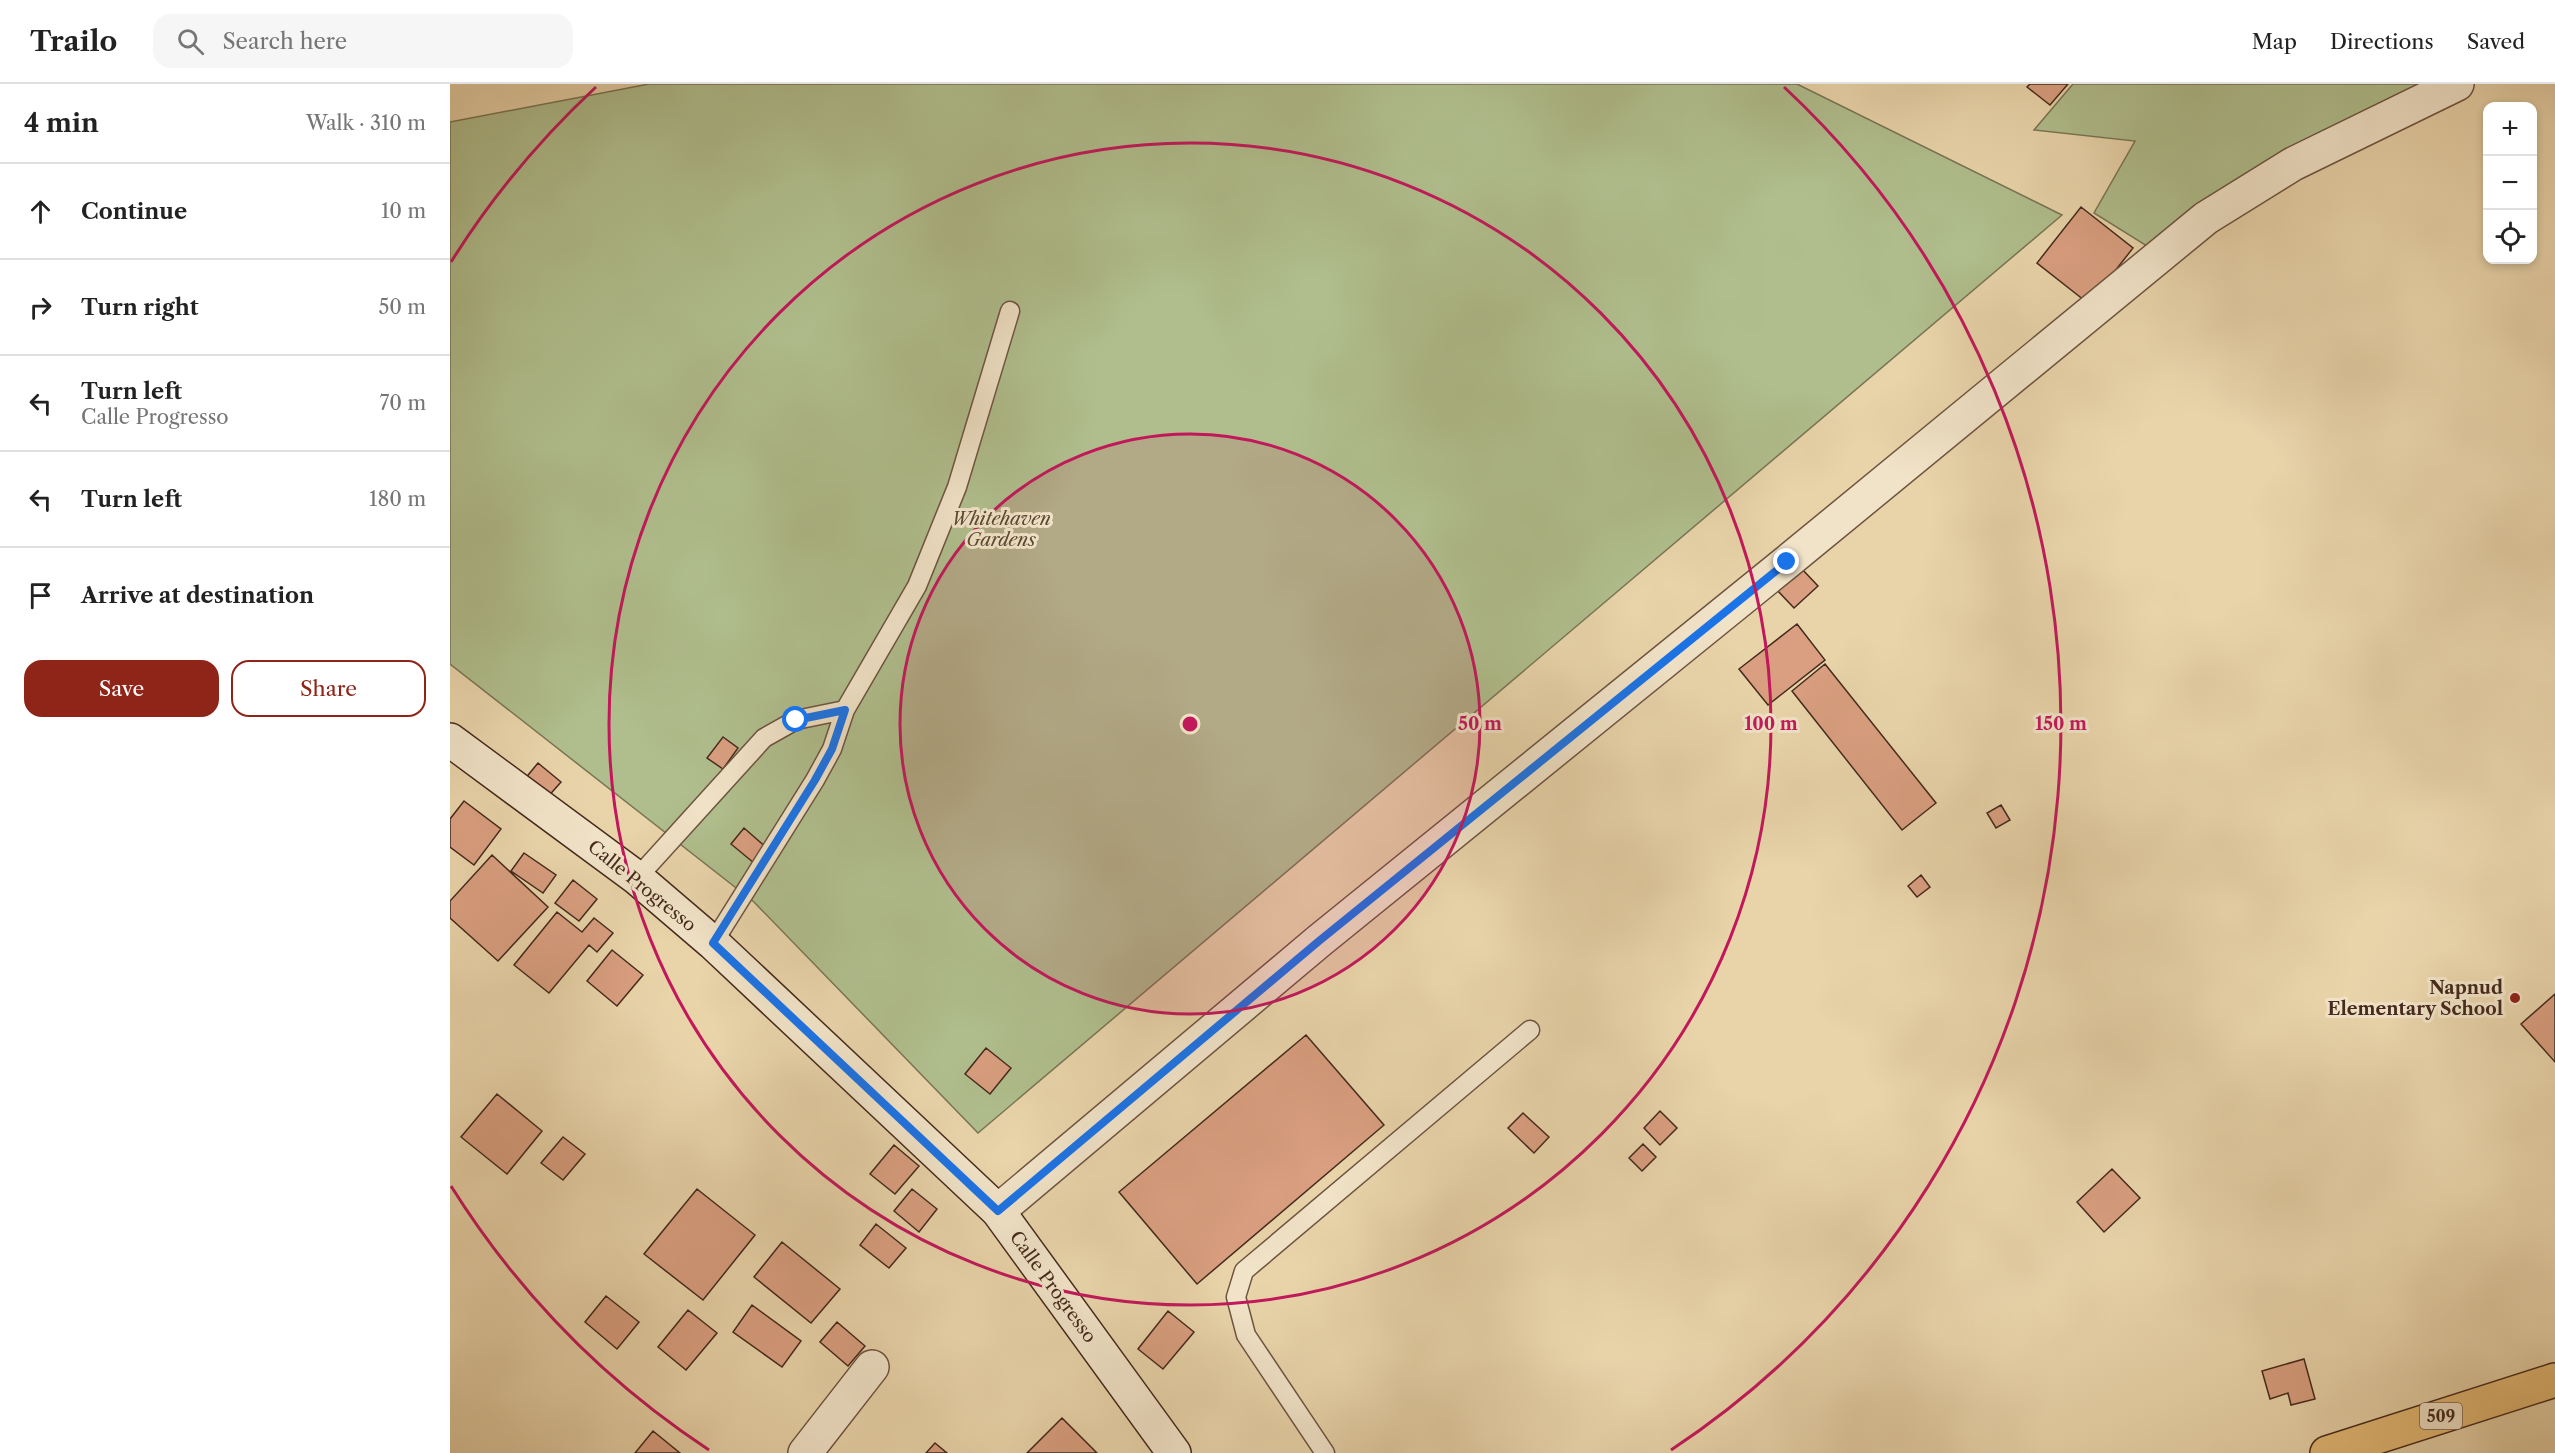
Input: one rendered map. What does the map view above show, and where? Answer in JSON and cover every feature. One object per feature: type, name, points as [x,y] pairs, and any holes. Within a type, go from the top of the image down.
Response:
[{"type":"main road","name":"509","points":[[2327,1453],[2555,1380]]},
{"type":"street","points":[[998,1211],[1319,941],[2206,218],[2293,164],[2457,84]]},
{"type":"street","name":"Calle Progresso","points":[[450,740],[637,878],[713,943],[998,1211],[1174,1453]]},
{"type":"street","points":[[805,1453],[872,1367]]},
{"type":"lane","points":[[713,943],[815,780],[832,749],[845,710],[921,575],[957,487],[1010,311]]},
{"type":"lane","points":[[637,878],[764,738],[796,720],[845,710]]},
{"type":"lane","points":[[1324,1453],[1246,1335],[1236,1297],[1244,1271],[1530,1030]]},
{"type":"green space","name":"Whitehaven Gardens","points":[[649,84],[1797,84],[2062,215],[978,1133],[754,902],[450,664],[450,122]]},
{"type":"green space","points":[[2073,84],[2437,84],[2150,248],[2094,213],[2135,141],[2034,130]]},
{"type":"building","points":[[2030,84],[2068,84],[2050,105],[2027,87]]},
{"type":"building","points":[[2081,207],[2133,248],[2089,304],[2037,263]]},
{"type":"building","points":[[1801,568],[1818,586],[1794,608],[1777,590]]},
{"type":"building","points":[[1797,624],[1825,660],[1768,705],[1739,669]]},
{"type":"building","points":[[1825,664],[1936,803],[1902,830],[1792,691]]},
{"type":"building","points":[[723,737],[738,748],[723,769],[707,758]]},
{"type":"building","points":[[538,763],[561,782],[546,799],[524,780]]},
{"type":"building","points":[[464,801],[501,829],[474,865],[450,847],[450,819]]},
{"type":"building","points":[[2001,805],[2010,820],[1996,828],[1987,813]]},
{"type":"building","points":[[744,828],[767,848],[754,863],[731,844]]},
{"type":"building","points":[[524,853],[556,875],[543,893],[511,871]]},
{"type":"building","points":[[492,855],[548,907],[498,961],[450,918],[450,901]]},
{"type":"building","points":[[1921,875],[1930,887],[1917,897],[1908,886]]},
{"type":"building","points":[[573,880],[597,899],[579,921],[555,903]]},
{"type":"building","points":[[557,912],[582,932],[594,918],[613,933],[597,952],[589,945],[549,993],[514,965]]},
{"type":"building","points":[[612,950],[643,975],[617,1006],[587,981]]},
{"type":"building","points":[[2555,994],[2555,1062],[2521,1024]]},
{"type":"building","points":[[1306,1035],[1384,1125],[1197,1284],[1119,1192]]},
{"type":"building","points":[[986,1048],[1011,1068],[990,1094],[965,1074]]},
{"type":"building","points":[[497,1094],[542,1131],[507,1174],[461,1137]]},
{"type":"building","points":[[1660,1111],[1677,1128],[1660,1145],[1644,1128]]},
{"type":"building","points":[[1523,1113],[1549,1137],[1534,1153],[1508,1128]]},
{"type":"building","points":[[563,1137],[585,1154],[563,1180],[541,1163]]},
{"type":"building","points":[[1643,1144],[1656,1157],[1642,1171],[1629,1158]]},
{"type":"building","points":[[894,1145],[919,1166],[895,1194],[870,1174]]},
{"type":"building","points":[[2112,1169],[2140,1198],[2104,1232],[2077,1202]]},
{"type":"building","points":[[697,1189],[755,1235],[703,1300],[644,1254]]},
{"type":"building","points":[[912,1189],[937,1209],[919,1232],[894,1211]]},
{"type":"building","points":[[876,1224],[906,1248],[889,1268],[860,1245]]},
{"type":"building","points":[[782,1242],[840,1289],[811,1323],[754,1277]]},
{"type":"building","points":[[606,1296],[639,1322],[617,1349],[585,1322]]},
{"type":"building","points":[[752,1305],[801,1341],[782,1367],[733,1332]]},
{"type":"building","points":[[688,1310],[717,1333],[686,1370],[658,1347]]},
{"type":"building","points":[[1168,1311],[1194,1332],[1163,1369],[1138,1349]]},
{"type":"building","points":[[837,1322],[865,1346],[848,1366],[820,1342]]},
{"type":"building","points":[[2304,1359],[2315,1399],[2291,1405],[2288,1393],[2270,1399],[2262,1371]]},
{"type":"building","points":[[1062,1418],[1097,1453],[1027,1453]]},
{"type":"building","points":[[653,1431],[680,1453],[635,1453]]},
{"type":"building","points":[[935,1443],[947,1453],[926,1453]]},
{"type":"place","name":"Napnud Elementary School","points":[[2515,998]]},
{"type":"route","points":[[796,720],[845,710],[832,749],[815,780],[769,857],[713,943],[998,1211],[1319,941],[1787,562]]}]
